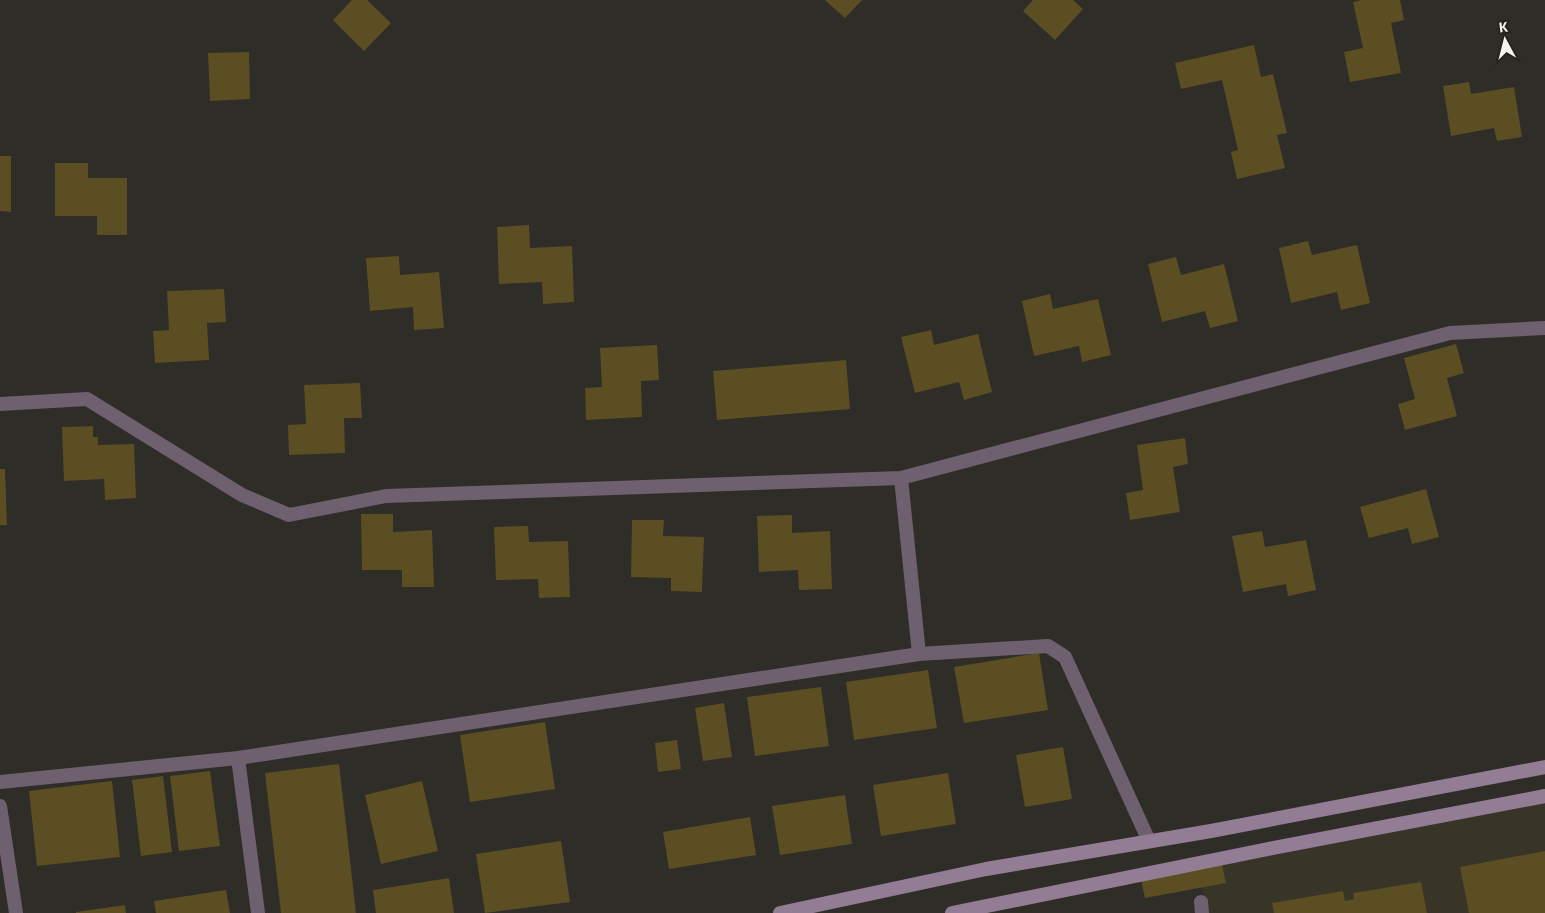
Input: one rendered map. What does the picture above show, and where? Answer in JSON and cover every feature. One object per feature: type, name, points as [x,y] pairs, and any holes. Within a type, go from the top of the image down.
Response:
[{"type":"main road","points":[[780,913],[986,869],[1221,829],[1545,767]]},
{"type":"main road","points":[[952,913],[1273,848],[1545,796]]},
{"type":"street","points":[[0,404],[87,399],[242,495],[289,516],[386,496],[901,478],[1450,333],[1545,328]]},
{"type":"street","points":[[901,478],[919,654]]},
{"type":"street","points":[[0,782],[238,758],[919,654],[1048,646],[1065,657],[1149,841]]},
{"type":"street","points":[[238,758],[258,913]]},
{"type":"street","points":[[0,806],[16,913]]},
{"type":"shaded area","points":[[1545,801],[1545,913],[1207,913],[1199,868]]},
{"type":"building","points":[[352,0],[367,0],[391,23],[364,51],[333,20]]},
{"type":"building","points":[[825,0],[862,0],[845,18]]},
{"type":"building","points":[[1033,0],[1073,0],[1083,9],[1055,40],[1023,11]]},
{"type":"building","points":[[1362,0],[1400,0],[1404,20],[1391,23],[1401,73],[1350,82],[1344,52],[1363,48],[1353,2]]},
{"type":"building","points":[[1254,45],[1261,77],[1273,74],[1287,133],[1277,135],[1285,168],[1237,179],[1231,152],[1238,150],[1222,80],[1181,89],[1175,63]]},
{"type":"building","points":[[249,52],[250,99],[210,101],[208,53]]},
{"type":"building","points":[[1469,82],[1471,94],[1514,87],[1522,137],[1497,141],[1494,128],[1451,136],[1443,86]]},
{"type":"building","points":[[0,156],[11,156],[11,212],[0,211]]},
{"type":"building","points":[[55,163],[88,163],[88,178],[127,178],[127,235],[97,235],[97,216],[55,216]]},
{"type":"building","points":[[529,225],[530,248],[572,246],[574,302],[543,304],[542,282],[499,284],[497,227]]},
{"type":"building","points":[[1308,241],[1312,255],[1357,245],[1370,303],[1341,310],[1337,292],[1291,303],[1279,248]]},
{"type":"building","points":[[399,256],[400,275],[439,272],[444,328],[414,330],[413,307],[370,311],[366,258]]},
{"type":"building","points":[[1176,257],[1181,275],[1224,264],[1238,321],[1210,328],[1205,311],[1162,322],[1148,264]]},
{"type":"building","points":[[224,289],[226,322],[207,323],[209,360],[155,363],[153,331],[169,330],[167,291]]},
{"type":"building","points":[[1050,294],[1053,309],[1098,299],[1111,355],[1082,362],[1079,346],[1034,356],[1022,301]]},
{"type":"building","points":[[931,330],[934,345],[978,334],[992,392],[964,400],[959,382],[915,393],[901,337]]},
{"type":"building","points":[[1456,344],[1464,373],[1447,378],[1457,416],[1405,430],[1398,404],[1415,399],[1404,358]]},
{"type":"building","points":[[657,345],[659,380],[641,381],[642,417],[586,420],[585,388],[602,387],[600,348]]},
{"type":"building","points":[[846,360],[850,409],[717,420],[713,371]]},
{"type":"building","points":[[360,383],[362,418],[344,418],[345,453],[289,455],[288,425],[306,424],[304,385]]},
{"type":"building","points":[[93,426],[93,437],[98,437],[98,445],[134,444],[136,498],[105,500],[104,479],[64,481],[62,427]]},
{"type":"building","points":[[1185,438],[1188,464],[1173,467],[1180,512],[1130,520],[1126,493],[1143,490],[1137,445]]},
{"type":"building","points":[[0,469],[5,469],[7,525],[0,525]]},
{"type":"building","points":[[1426,489],[1439,537],[1412,544],[1408,528],[1369,538],[1360,507]]},
{"type":"building","points":[[361,514],[393,514],[393,532],[432,530],[434,587],[402,587],[402,570],[362,570]]},
{"type":"building","points":[[792,515],[792,533],[830,531],[832,589],[799,590],[798,570],[759,572],[757,516]]},
{"type":"building","points":[[632,520],[664,520],[663,536],[704,537],[702,592],[671,591],[671,578],[631,577]]},
{"type":"building","points":[[528,526],[529,542],[568,541],[570,597],[539,598],[538,579],[496,580],[494,527]]},
{"type":"building","points":[[1262,531],[1265,547],[1306,540],[1316,590],[1288,596],[1286,584],[1243,592],[1232,536]]},
{"type":"building","points":[[1039,653],[1048,710],[964,723],[954,667]]},
{"type":"building","points":[[928,670],[937,728],[854,740],[846,682]]},
{"type":"building","points":[[821,687],[829,746],[755,756],[747,697]]},
{"type":"building","points":[[724,703],[732,757],[703,761],[695,708]]},
{"type":"building","points":[[545,722],[555,789],[470,802],[460,735]]},
{"type":"building","points":[[677,740],[681,769],[658,772],[655,743]]},
{"type":"building","points":[[1063,747],[1072,799],[1025,807],[1016,755]]},
{"type":"building","points":[[339,764],[356,913],[281,913],[265,773]]},
{"type":"building","points":[[210,771],[220,846],[179,851],[170,776]]},
{"type":"building","points":[[948,773],[956,824],[881,836],[873,785]]},
{"type":"building","points":[[163,776],[172,852],[141,856],[132,780]]},
{"type":"building","points":[[112,781],[120,857],[37,866],[29,791]]},
{"type":"building","points":[[422,781],[438,851],[381,864],[365,795]]},
{"type":"building","points":[[845,795],[852,844],[780,855],[772,806]]},
{"type":"building","points":[[750,817],[756,855],[669,869],[663,832]]},
{"type":"building","points":[[561,841],[570,902],[485,913],[476,854]]},
{"type":"building","points":[[1545,851],[1545,913],[1469,913],[1460,867]]},
{"type":"building","points":[[1222,865],[1226,883],[1145,898],[1141,880]]},
{"type":"building","points":[[449,878],[454,913],[376,913],[373,890]]},
{"type":"building","points":[[1421,882],[1427,913],[1274,913],[1272,903],[1343,891],[1345,901],[1354,899],[1353,893]]},
{"type":"building","points":[[226,890],[230,913],[156,913],[154,901]]},
{"type":"building","points":[[125,905],[126,913],[76,913],[76,912]]}]
